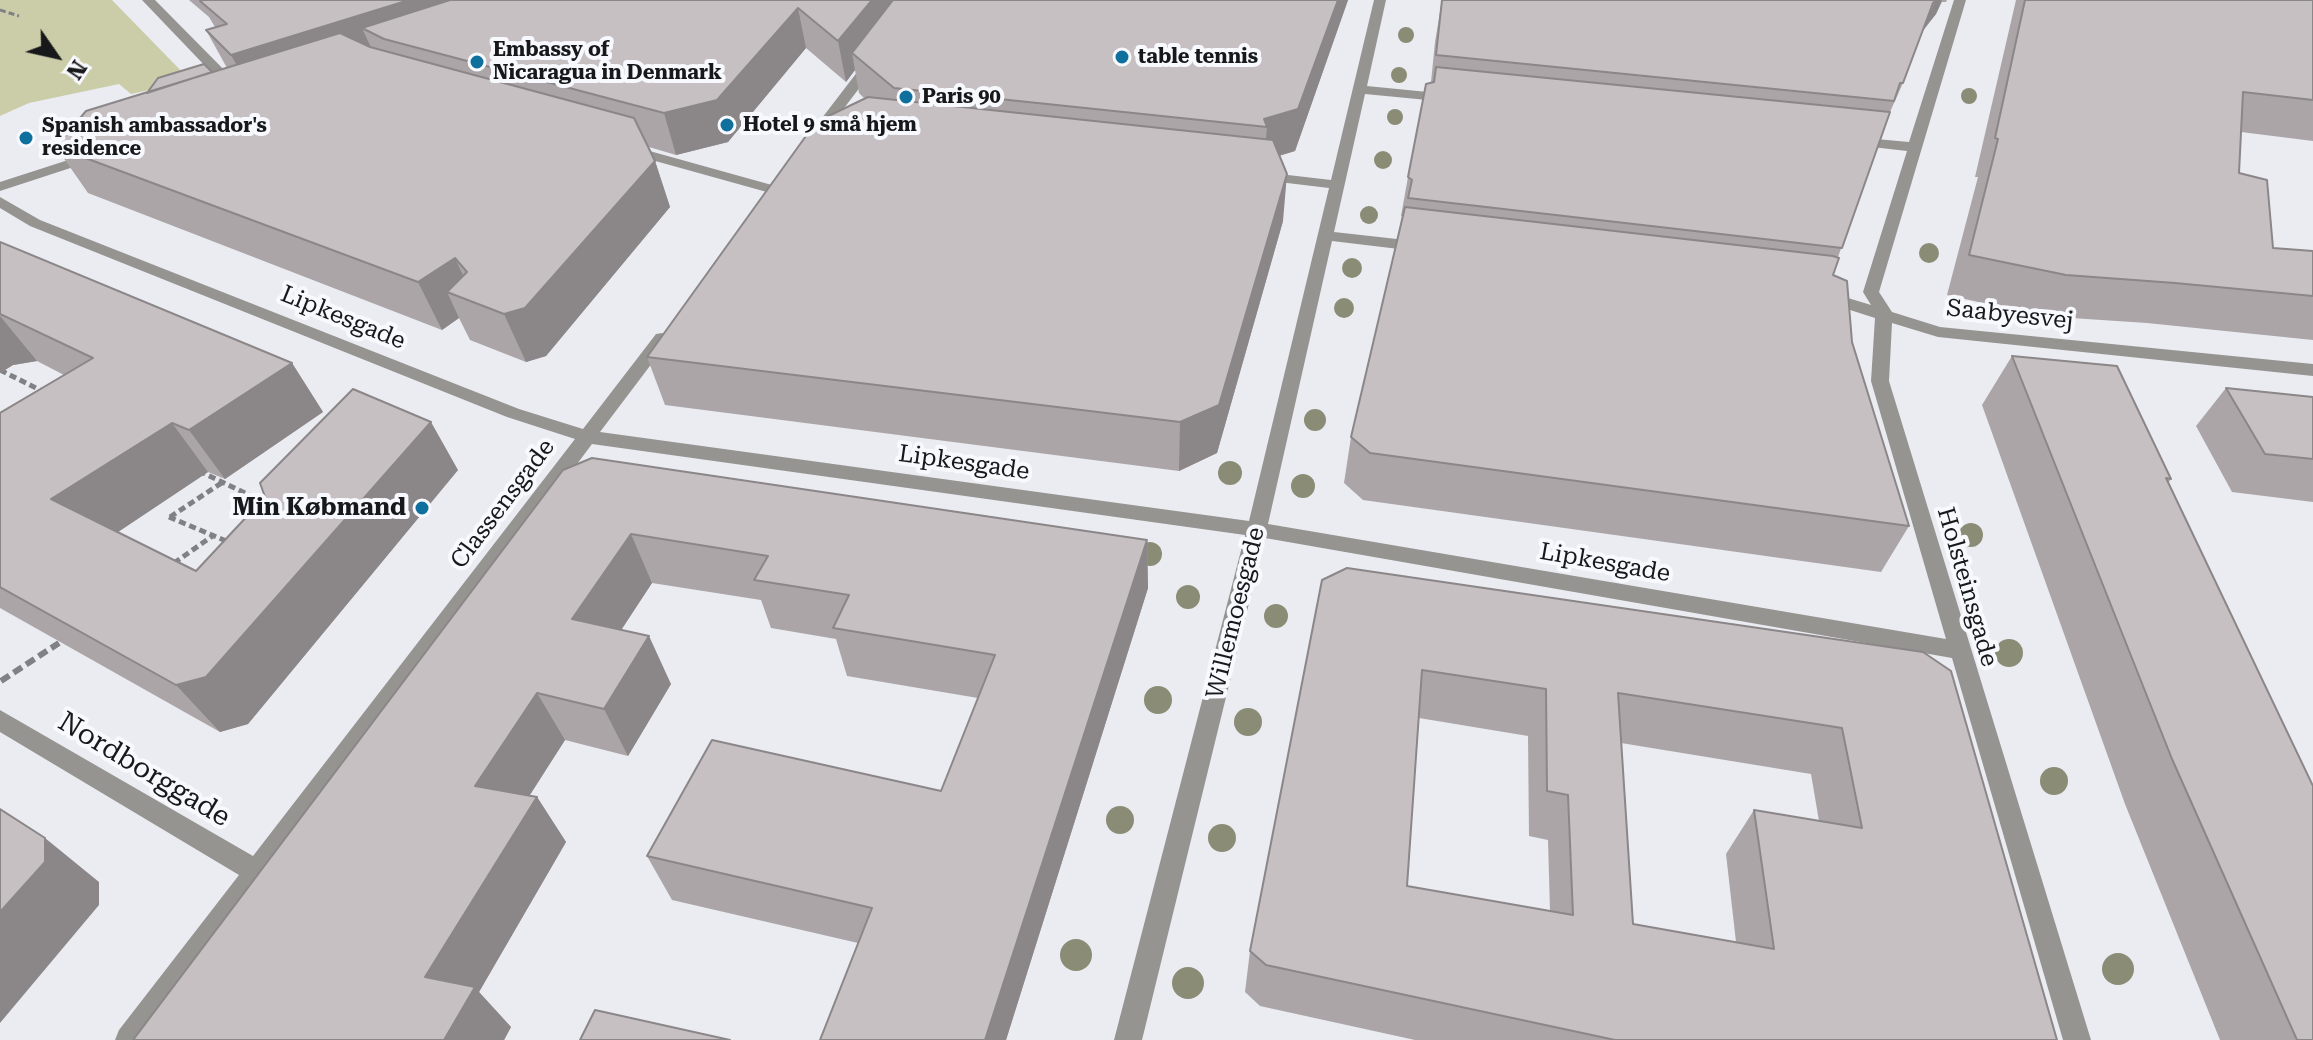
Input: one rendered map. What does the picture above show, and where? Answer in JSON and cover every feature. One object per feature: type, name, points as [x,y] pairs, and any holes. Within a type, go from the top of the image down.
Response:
[{"type":"street","points":[[148,0],[250,104]]},
{"type":"street","name":"Willemoesgade","points":[[1128,1040],[1257,529],[1380,0]]},
{"type":"street","name":"Holsteinsgade","points":[[1953,5],[1871,292],[1884,313],[1880,381],[2077,1040]]},
{"type":"street","points":[[803,153],[829,129],[883,46]]},
{"type":"street","points":[[1359,89],[1470,100]]},
{"type":"street","points":[[1834,138],[1913,147]]},
{"type":"street","points":[[608,144],[774,190]]},
{"type":"street","points":[[0,187],[103,153]]},
{"type":"street","points":[[1245,174],[1337,185]]},
{"type":"street","name":"Lipkesgade","points":[[0,202],[35,223],[513,413],[588,437],[1257,529],[1958,650]]},
{"type":"street","points":[[1325,236],[1436,248]]},
{"type":"street","name":"Saabyesvej","points":[[1815,293],[1938,332],[2089,354],[2313,370]]},
{"type":"street","name":"Classensgade","points":[[129,1040],[671,326]]},
{"type":"street","name":"Nordborggade","points":[[0,720],[257,872]]},
{"type":"path","points":[[0,10],[19,16]]},
{"type":"path","points":[[0,370],[46,393]]},
{"type":"path","points":[[196,469],[274,506]]},
{"type":"path","points":[[223,482],[169,517],[239,547]]},
{"type":"path","points":[[165,569],[214,535]]},
{"type":"path","points":[[0,682],[59,643]]},
{"type":"green space","points":[[0,0],[112,0],[191,81],[131,94],[119,84],[29,103],[0,116]]},
{"type":"building","points":[[409,0],[231,55],[206,30],[227,24],[200,1]]},
{"type":"building","points":[[450,0],[872,0],[838,41],[798,8],[717,100],[664,113],[384,39],[362,28]]},
{"type":"building","points":[[893,0],[1338,0],[1298,109],[1264,119],[1267,127],[894,88],[852,53]]},
{"type":"building","points":[[1442,0],[1936,0],[1894,101],[1436,55]]},
{"type":"building","points":[[2025,0],[2313,0],[2313,100],[2243,92],[2239,173],[2267,180],[2273,248],[2313,251],[2313,296],[2066,275],[1969,255],[1998,139],[1995,138]]},
{"type":"building","points":[[340,33],[370,47],[634,118],[655,161],[525,308],[504,314],[447,292],[467,272],[455,258],[418,282],[56,147],[86,111]]},
{"type":"building","points":[[204,64],[212,72],[147,93],[158,78]]},
{"type":"building","points":[[1436,67],[1890,112],[1842,248],[1408,198],[1412,180],[1408,177],[1426,84],[1434,82]]},
{"type":"building","points":[[868,97],[1273,140],[1287,174],[1219,405],[1180,422],[647,357],[816,122]]},
{"type":"building","points":[[1405,207],[1839,258],[1833,275],[1847,281],[1852,342],[1909,526],[1370,453],[1351,437]]},
{"type":"building","points":[[0,242],[292,363],[189,430],[172,423],[51,499],[196,571],[265,497],[260,483],[353,389],[431,422],[206,677],[176,685],[0,587],[0,413],[93,358],[0,314]]},
{"type":"building","points":[[2012,356],[2117,366],[2171,479],[2166,478],[2313,786],[2313,1040],[2297,1040],[2172,759]]},
{"type":"building","points":[[2226,388],[2313,397],[2313,459],[2265,454]]},
{"type":"building","points":[[592,458],[1147,540],[985,1040],[820,1040],[872,908],[647,856],[712,740],[941,791],[995,655],[833,628],[849,595],[754,580],[768,556],[631,534],[572,619],[649,636],[604,709],[537,693],[475,786],[537,797],[425,977],[475,987],[444,1040],[133,1040],[563,470]]},
{"type":"building","points":[[1347,568],[1923,652],[1951,671],[2057,1040],[1615,1040],[1266,965],[1250,951],[1322,580]],"holes":[[[1422,670],[1546,689],[1547,791],[1568,795],[1573,915],[1407,886]],[[1618,693],[1842,728],[1862,828],[1754,810],[1774,949],[1633,924]]]},
{"type":"building","points":[[0,809],[45,838],[45,862],[0,912]]},
{"type":"building","points":[[595,1010],[730,1040],[580,1040]]},
{"type":"place","name":"table tennis","points":[[1122,57]]},
{"type":"place","name":"Embassy of Nicaragua in Denmark","points":[[477,62]]},
{"type":"place","name":"Paris 90","points":[[906,97]]},
{"type":"place","name":"Hotel 9 små hjem","points":[[727,125]]},
{"type":"place","name":"Spanish ambassador's residence","points":[[26,138]]},
{"type":"place","name":"Min Købmand","points":[[422,508]]}]
